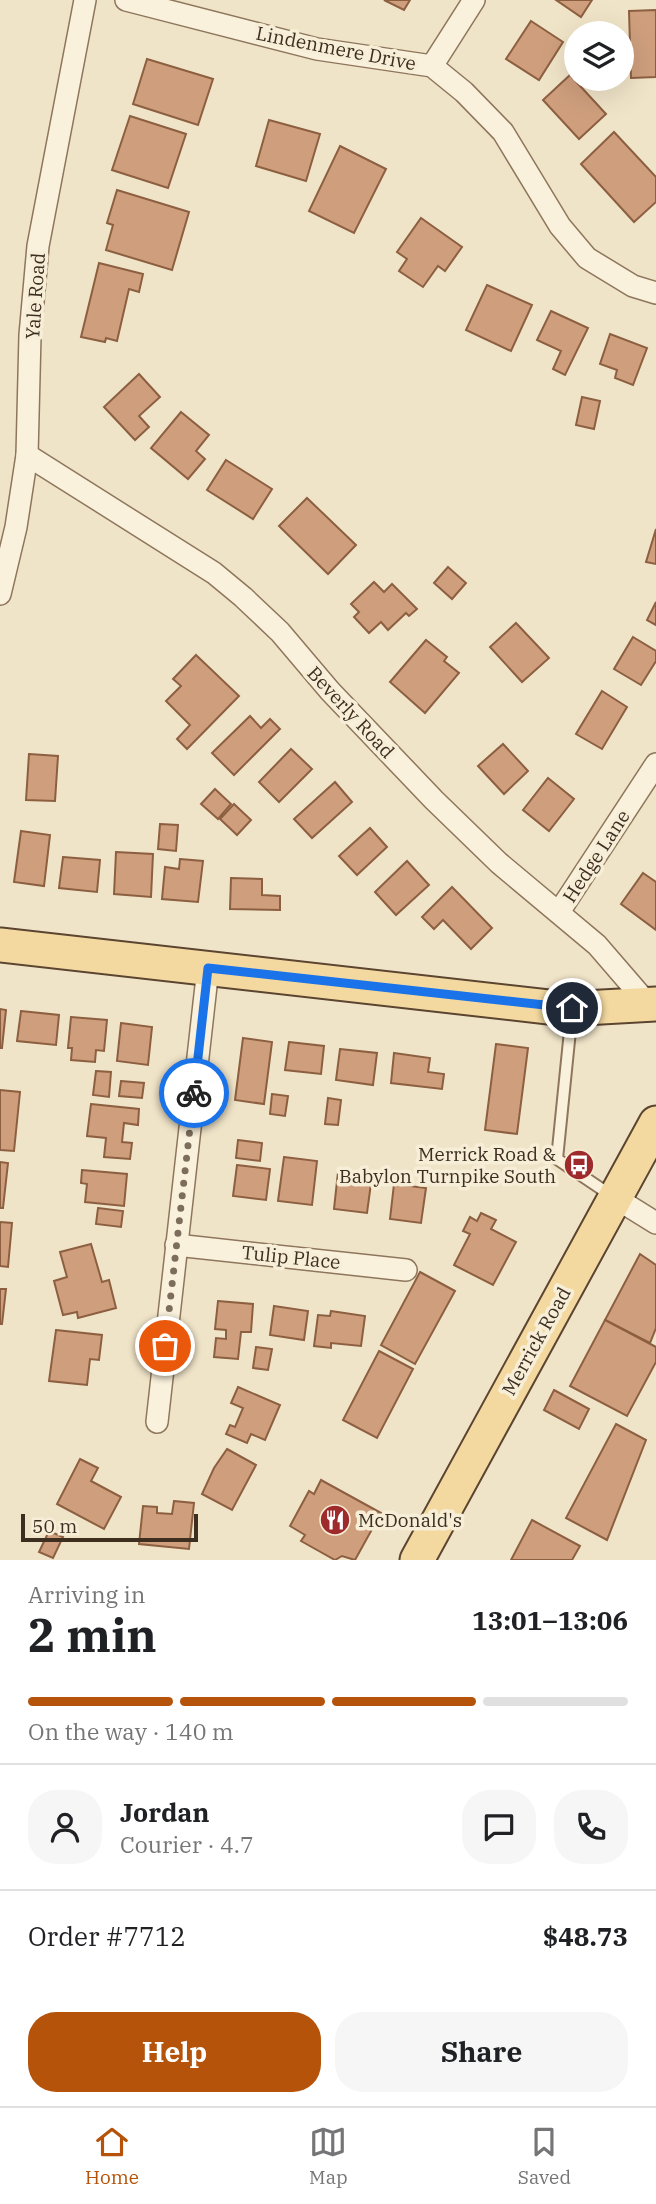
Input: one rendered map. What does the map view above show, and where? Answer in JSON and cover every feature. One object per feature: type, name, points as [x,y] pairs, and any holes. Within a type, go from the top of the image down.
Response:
[{"type":"main road","points":[[0,945],[572,1008],[652,1004]]},
{"type":"main road","name":"Merrick Road","points":[[417,1560],[656,1123]]},
{"type":"street","name":"Yale Road","points":[[0,594],[16,527],[27,455],[30,335],[38,246],[85,0]]},
{"type":"street","name":"Lindenmere Drive","points":[[127,0],[186,8],[317,49],[432,66],[464,92],[503,132],[560,226],[587,258],[633,286],[656,293]]},
{"type":"street","points":[[432,66],[474,0]]},
{"type":"street","name":"Beverly Road","points":[[27,455],[214,573],[243,597],[280,632],[330,691],[434,800],[499,863],[597,945],[652,1004]]},
{"type":"street","name":"Hedge Lane","points":[[559,912],[656,764]]},
{"type":"street","points":[[156,1422],[208,968]]},
{"type":"street","points":[[614,1197],[656,1223]]},
{"type":"street","name":"Tulip Place","points":[[176,1245],[407,1270]]},
{"type":"lane","points":[[572,1008],[557,1159],[614,1197]]},
{"type":"building","points":[[384,0],[410,0],[404,10]]},
{"type":"building","points":[[556,0],[592,0],[581,17]]},
{"type":"building","points":[[656,10],[656,77],[634,78],[634,21],[629,21],[629,11]]},
{"type":"building","points":[[531,21],[563,42],[539,80],[506,59]]},
{"type":"building","points":[[147,59],[213,79],[198,125],[133,104]]},
{"type":"building","points":[[564,81],[564,91],[585,91],[606,114],[579,139],[543,100]]},
{"type":"building","points":[[130,116],[186,134],[168,188],[112,170]]},
{"type":"building","points":[[269,120],[320,134],[306,181],[256,166]]},
{"type":"building","points":[[614,132],[656,177],[656,202],[634,222],[581,164]]},
{"type":"building","points":[[340,146],[386,169],[354,233],[309,211]]},
{"type":"building","points":[[117,190],[189,212],[172,270],[106,250],[113,225],[107,223]]},
{"type":"building","points":[[421,218],[462,247],[445,271],[438,266],[423,287],[399,271],[407,259],[397,252]]},
{"type":"building","points":[[99,263],[143,274],[139,292],[129,289],[117,341],[106,338],[105,342],[81,337]]},
{"type":"building","points":[[487,285],[532,305],[511,351],[466,330]]},
{"type":"building","points":[[551,311],[588,328],[565,375],[553,369],[561,351],[537,340]]},
{"type":"building","points":[[610,334],[647,348],[633,385],[615,378],[617,370],[600,364]]},
{"type":"building","points":[[139,374],[160,397],[139,416],[149,427],[135,440],[104,407]]},
{"type":"building","points":[[582,397],[600,401],[594,429],[576,425]]},
{"type":"building","points":[[181,412],[209,435],[196,451],[205,459],[188,479],[151,448]]},
{"type":"building","points":[[226,460],[272,489],[253,519],[207,490]]},
{"type":"building","points":[[307,498],[356,545],[328,574],[279,526]]},
{"type":"building","points":[[656,529],[656,564],[646,562]]},
{"type":"building","points":[[448,567],[466,583],[452,599],[434,583]]},
{"type":"building","points":[[374,582],[384,592],[392,584],[417,609],[409,616],[406,613],[388,630],[381,622],[369,633],[354,617],[359,612],[351,604]]},
{"type":"building","points":[[656,602],[656,625],[647,620]]},
{"type":"building","points":[[516,623],[549,658],[522,682],[490,647]]},
{"type":"building","points":[[633,637],[656,651],[656,661],[641,685],[614,669]]},
{"type":"building","points":[[426,640],[447,657],[444,661],[459,673],[425,713],[390,682]]},
{"type":"building","points":[[196,655],[239,696],[187,749],[177,739],[190,725],[166,701],[181,686],[173,679]]},
{"type":"building","points":[[602,691],[627,707],[602,749],[576,734]]},
{"type":"building","points":[[250,716],[261,728],[270,719],[280,729],[234,775],[212,753]]},
{"type":"building","points":[[503,744],[528,771],[504,794],[478,766]]},
{"type":"building","points":[[291,749],[312,769],[279,802],[259,782]]},
{"type":"building","points":[[29,754],[58,756],[55,801],[26,800]]},
{"type":"building","points":[[548,778],[574,799],[549,831],[523,810]]},
{"type":"building","points":[[335,782],[352,802],[312,838],[294,819]]},
{"type":"building","points":[[215,789],[231,804],[218,819],[201,804]]},
{"type":"building","points":[[234,804],[251,820],[237,835],[220,819]]},
{"type":"building","points":[[160,824],[178,825],[176,851],[158,849]]},
{"type":"building","points":[[370,828],[387,847],[357,875],[339,856]]},
{"type":"building","points":[[21,831],[50,835],[44,886],[14,882]]},
{"type":"building","points":[[116,852],[153,854],[151,897],[114,894]]},
{"type":"building","points":[[63,857],[100,860],[97,892],[59,888]]},
{"type":"building","points":[[180,859],[203,861],[198,902],[162,899],[165,867],[179,869]]},
{"type":"building","points":[[407,861],[429,885],[396,915],[375,892]]},
{"type":"building","points":[[643,873],[656,882],[656,930],[621,904]]},
{"type":"building","points":[[231,878],[262,879],[262,895],[280,896],[280,910],[230,909]]},
{"type":"building","points":[[452,887],[492,928],[471,949],[443,920],[434,929],[422,917]]},
{"type":"building","points":[[0,1009],[6,1010],[2,1048],[0,1048]]},
{"type":"building","points":[[21,1011],[59,1015],[56,1045],[17,1041]]},
{"type":"building","points":[[71,1017],[107,1020],[104,1051],[96,1050],[95,1062],[71,1060],[72,1048],[68,1048]]},
{"type":"building","points":[[121,1023],[152,1027],[148,1065],[117,1061]]},
{"type":"building","points":[[243,1038],[272,1042],[264,1104],[235,1100]]},
{"type":"building","points":[[289,1042],[324,1046],[321,1074],[285,1070]]},
{"type":"building","points":[[496,1044],[528,1048],[517,1134],[485,1130]]},
{"type":"building","points":[[340,1049],[377,1053],[373,1085],[336,1080]]},
{"type":"building","points":[[394,1053],[430,1058],[428,1072],[444,1074],[442,1089],[391,1083]]},
{"type":"building","points":[[96,1071],[111,1072],[109,1097],[93,1095]]},
{"type":"building","points":[[121,1081],[144,1083],[142,1098],[119,1096]]},
{"type":"building","points":[[0,1090],[20,1092],[14,1151],[0,1150]]},
{"type":"building","points":[[272,1094],[288,1096],[285,1116],[270,1114]]},
{"type":"building","points":[[328,1098],[341,1100],[338,1125],[325,1124]]},
{"type":"building","points":[[91,1104],[139,1109],[138,1125],[124,1123],[122,1142],[132,1143],[130,1159],[104,1157],[106,1138],[87,1136]]},
{"type":"building","points":[[238,1140],[262,1143],[260,1161],[236,1158]]},
{"type":"building","points":[[284,1157],[317,1161],[312,1205],[278,1201]]},
{"type":"building","points":[[0,1162],[8,1163],[3,1208],[0,1208]]},
{"type":"building","points":[[237,1165],[270,1169],[266,1200],[233,1196]]},
{"type":"building","points":[[82,1170],[127,1174],[124,1206],[85,1202],[87,1184],[81,1183]]},
{"type":"building","points":[[338,1172],[372,1176],[367,1213],[334,1209]]},
{"type":"building","points":[[394,1184],[426,1188],[421,1223],[390,1219]]},
{"type":"building","points":[[98,1208],[123,1211],[121,1227],[96,1224]]},
{"type":"building","points":[[481,1213],[496,1220],[491,1229],[516,1242],[493,1285],[454,1265],[470,1234],[463,1231],[470,1217],[477,1221]]},
{"type":"building","points":[[0,1222],[12,1223],[8,1267],[0,1266]]},
{"type":"building","points":[[91,1244],[102,1282],[109,1280],[116,1308],[78,1318],[77,1312],[63,1315],[54,1281],[67,1277],[60,1252]]},
{"type":"building","points":[[640,1254],[656,1265],[656,1328],[650,1343],[605,1320]]},
{"type":"building","points":[[420,1272],[455,1291],[415,1364],[381,1345]]},
{"type":"building","points":[[0,1289],[6,1289],[2,1324],[0,1324]]},
{"type":"building","points":[[218,1301],[253,1304],[251,1332],[241,1332],[238,1359],[214,1357],[216,1338],[226,1339],[226,1330],[215,1329]]},
{"type":"building","points":[[274,1306],[308,1311],[304,1340],[270,1335]]},
{"type":"building","points":[[331,1311],[365,1316],[361,1346],[331,1343],[331,1348],[314,1346],[318,1315],[330,1316]]},
{"type":"building","points":[[605,1320],[656,1347],[656,1362],[627,1416],[570,1386]]},
{"type":"building","points":[[56,1330],[102,1335],[99,1360],[90,1359],[87,1385],[49,1381]]},
{"type":"building","points":[[256,1347],[272,1349],[268,1370],[253,1368]]},
{"type":"building","points":[[379,1351],[413,1369],[377,1438],[343,1420]]},
{"type":"building","points":[[238,1387],[280,1405],[265,1440],[251,1434],[247,1443],[226,1434],[230,1425],[235,1427],[243,1408],[231,1403]]},
{"type":"building","points":[[554,1390],[589,1409],[579,1429],[544,1410]]},
{"type":"building","points":[[616,1424],[646,1440],[607,1540],[566,1518]]},
{"type":"building","points":[[227,1449],[256,1465],[232,1510],[202,1494],[214,1468]]},
{"type":"building","points":[[80,1459],[98,1468],[91,1481],[121,1497],[104,1529],[57,1504]]},
{"type":"building","name":"McDonald's","points":[[321,1480],[381,1513],[355,1560],[342,1556],[335,1560],[301,1541],[305,1535],[290,1526],[309,1491],[314,1494]]},
{"type":"building","points":[[174,1501],[194,1503],[189,1549],[139,1544],[143,1506],[157,1507],[157,1513],[172,1514]]},
{"type":"building","points":[[532,1520],[580,1546],[572,1560],[511,1560]]},
{"type":"building","points":[[49,1531],[63,1537],[53,1558],[39,1552]]},
{"type":"way so far","points":[[165,1346],[194,1093]]},
{"type":"place","name":"Merrick Road & Babylon Turnpike South","points":[[579,1165]]},
{"type":"place","name":"McDonald's","points":[[335,1520]]},
{"type":"route","points":[[194,1093],[208,968],[572,1008]]}]
